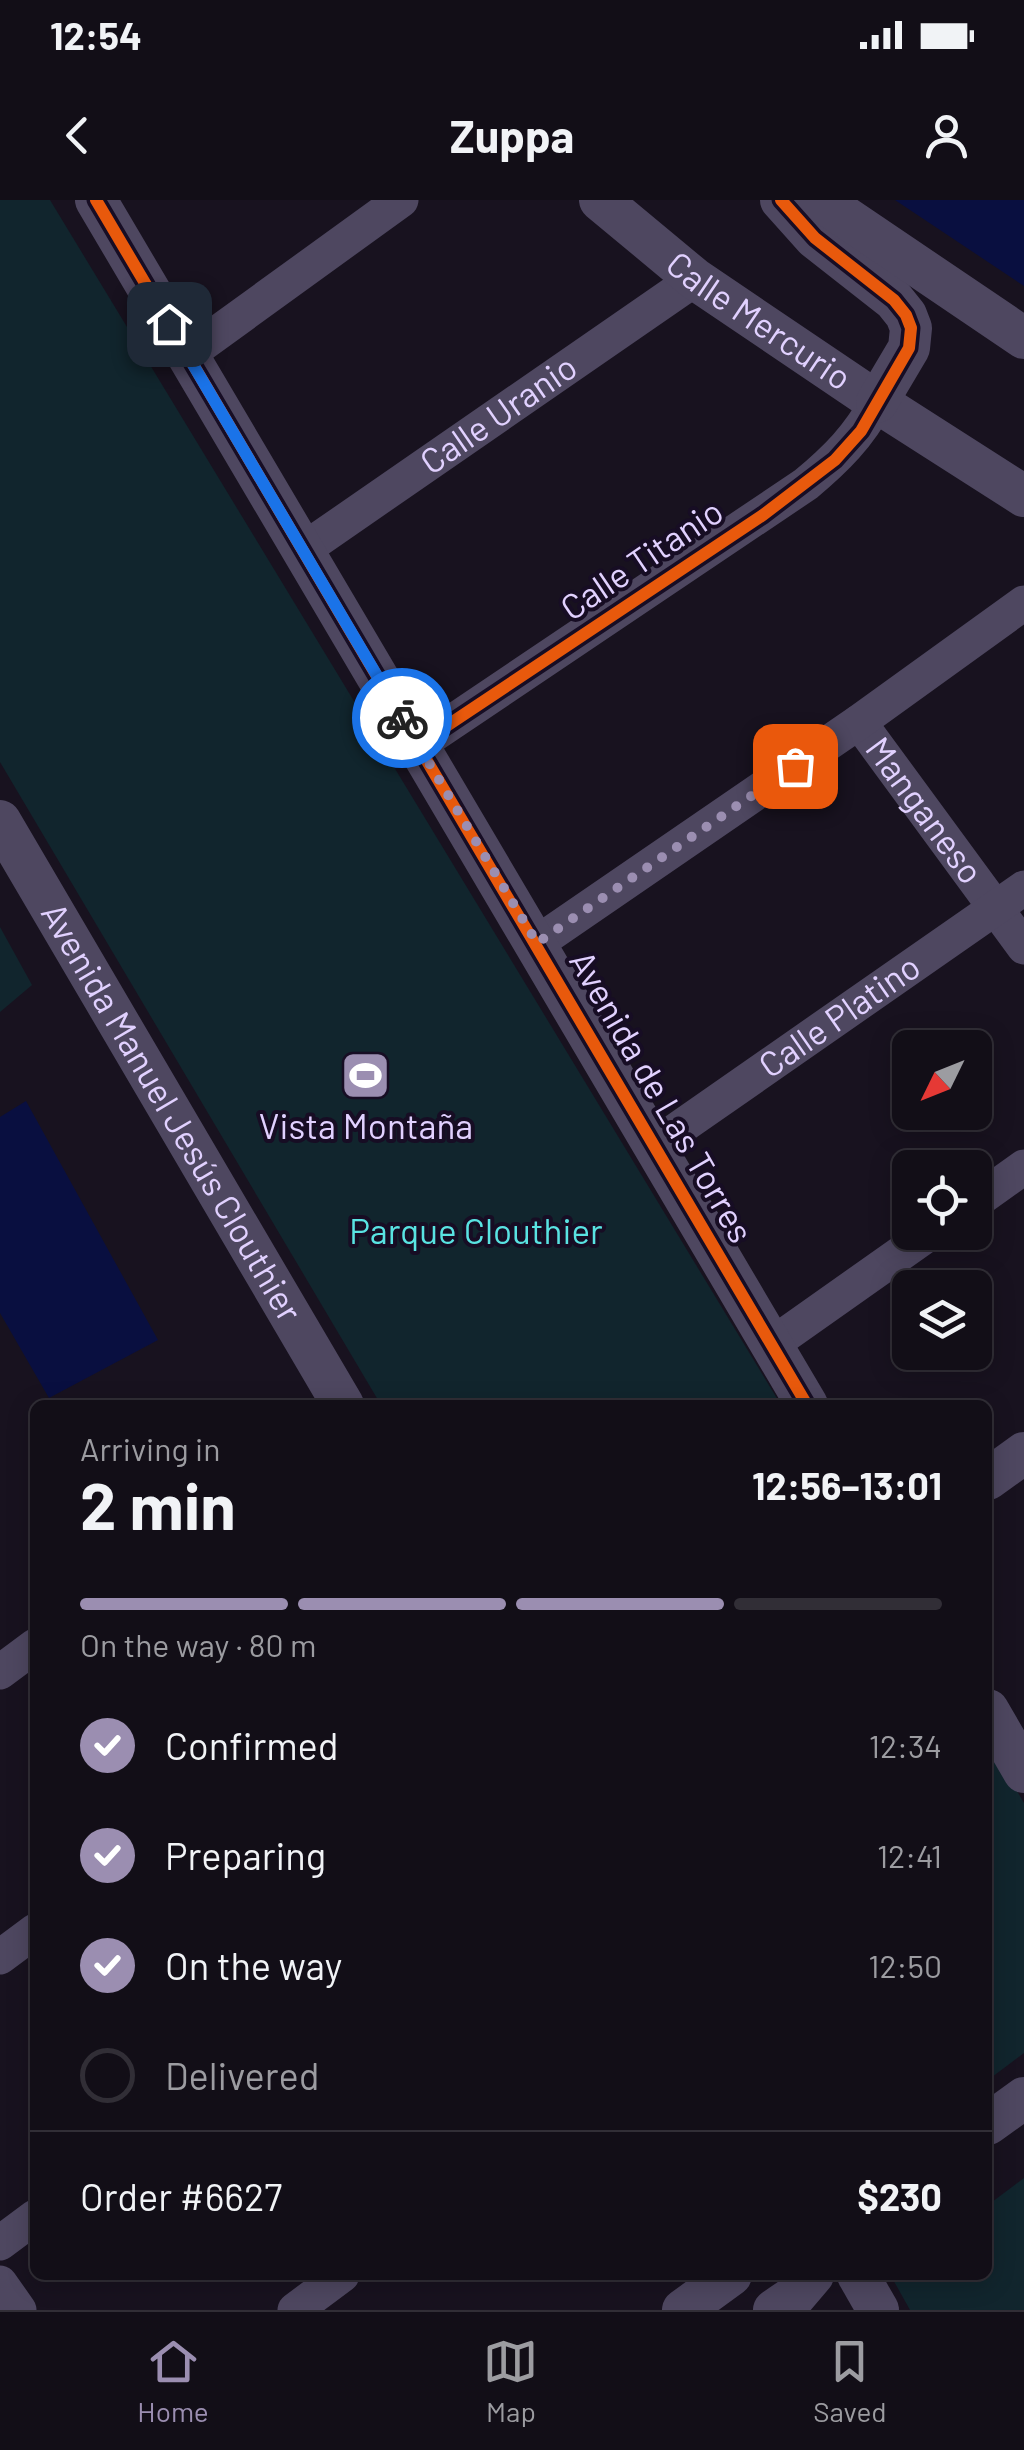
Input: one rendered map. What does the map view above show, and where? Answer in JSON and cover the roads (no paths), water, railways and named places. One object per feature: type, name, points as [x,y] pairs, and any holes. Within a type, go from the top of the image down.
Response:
[{"type":"street","name":"Avenida de Las Torres","points":[[96,200],[804,1400]]},
{"type":"street","points":[[187,355],[400,200]]},
{"type":"street","name":"Calle Mercurio","points":[[600,200],[695,279],[1024,496]]},
{"type":"street","points":[[781,200],[815,238],[894,300],[906,315],[911,328],[909,348],[877,402]]},
{"type":"street","points":[[820,200],[1024,338]]},
{"type":"street","name":"Calle Uranio","points":[[303,550],[695,279]]},
{"type":"street","name":"Calle Titanio","points":[[418,744],[806,484],[836,460],[862,431],[877,402]]},
{"type":"street","points":[[537,943],[859,722],[1024,603]]},
{"type":"street","name":"Manganeso","points":[[859,722],[1024,947]]},
{"type":"street","name":"Avenida Manuel Jesús Clouthier","points":[[0,821],[340,1400]]},
{"type":"street","name":"Calle Platino","points":[[655,1145],[1024,888]]},
{"type":"street","points":[[992,1190],[1024,1167]]},
{"type":"street","points":[[770,1345],[905,1250]]},
{"type":"street","points":[[992,1476],[1024,1453]]},
{"type":"street","points":[[0,1672],[30,1650]]},
{"type":"street","points":[[0,1957],[30,1935]]},
{"type":"street","points":[[992,2121],[1024,2098]]},
{"type":"street","points":[[0,2243],[30,2221]]},
{"type":"street","points":[[295,2310],[335,2280]]},
{"type":"street","points":[[683,2310],[724,2280]]},
{"type":"street","points":[[774,2310],[796,2295],[809,2280]]},
{"type":"street","points":[[861,2280],[878,2310]]},
{"type":"street","points":[[0,2284],[19,2310]]},
{"type":"place","name":"Vista Montaña","points":[[366,1075]]},
{"type":"park label","name":"Parque Clouthier","points":[[476,1232]]}]
